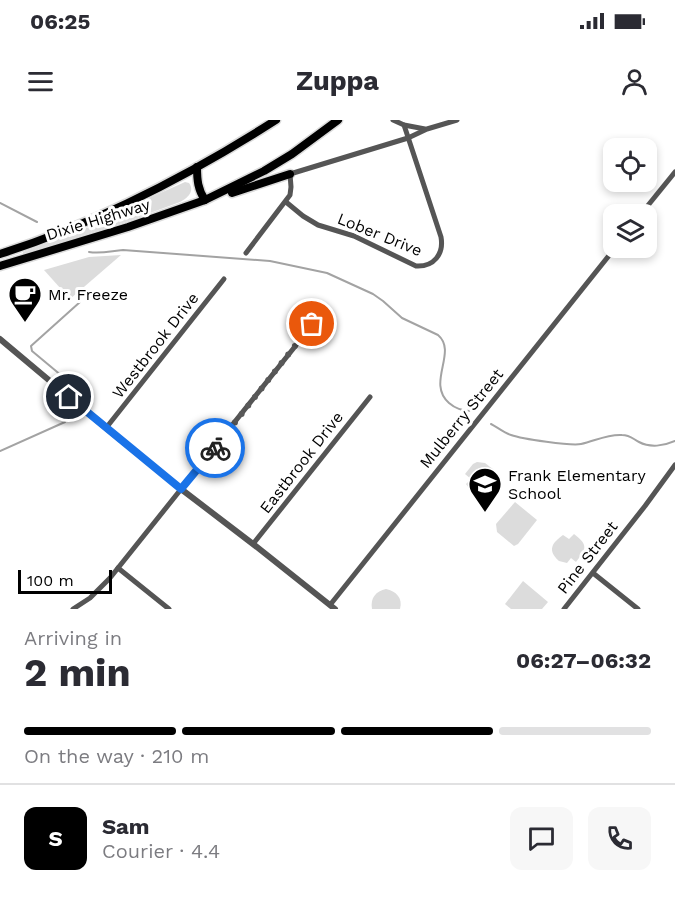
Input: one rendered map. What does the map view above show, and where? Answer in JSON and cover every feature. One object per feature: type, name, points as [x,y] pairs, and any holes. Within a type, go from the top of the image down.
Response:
[{"type":"main road","name":"Dixie Highway","points":[[0,254],[48,237],[128,202],[197,167],[276,120]]},
{"type":"main road","name":"Dixie Highway","points":[[0,266],[128,227],[205,200],[264,171],[292,154],[338,120]]},
{"type":"main road","points":[[197,167],[198,188],[205,200],[290,174]]},
{"type":"main road","points":[[0,259],[48,237]]},
{"type":"street","points":[[393,120],[404,125],[427,129]]},
{"type":"street","points":[[246,253],[286,202],[291,191],[290,174],[408,138],[427,129],[458,120]]},
{"type":"street","name":"Lober Drive","points":[[286,202],[318,225],[354,236],[416,266],[430,263],[440,253],[441,237],[404,125]]},
{"type":"street","points":[[649,204],[675,172]]},
{"type":"street","name":"Mulberry Street","points":[[332,607],[607,258]]},
{"type":"street","name":"Westbrook Drive","points":[[106,428],[225,279]]},
{"type":"street","points":[[73,609],[90,598],[118,568],[312,324]]},
{"type":"street","points":[[0,339],[181,489],[332,607]]},
{"type":"street","name":"Eastbrook Drive","points":[[253,544],[370,397]]},
{"type":"street","name":"Pine Street","points":[[564,609],[675,465]]},
{"type":"street","points":[[118,568],[169,609]]},
{"type":"street","points":[[593,573],[638,609]]},
{"type":"shaded area","points":[[185,182],[191,186],[191,191],[180,202],[126,222],[23,254],[23,252],[89,227]]},
{"type":"shaded area","points":[[121,255],[70,299],[44,270],[89,257]]},
{"type":"shaded area","points":[[477,462],[485,463],[494,470],[489,477],[495,481],[489,491],[482,495],[474,492],[466,484],[471,479],[465,474]]},
{"type":"shaded area","points":[[515,502],[537,520],[514,546],[497,532],[496,524]]},
{"type":"shaded area","points":[[574,534],[584,544],[584,550],[576,562],[571,558],[567,563],[559,561],[552,547],[563,535],[569,539]]},
{"type":"shaded area","points":[[523,581],[548,602],[542,609],[511,609],[505,604]]},
{"type":"shaded area","points":[[386,589],[398,596],[400,609],[372,609],[374,596]]},
{"type":"waterway","points":[[0,203],[37,222]]},
{"type":"waterway","points":[[89,252],[123,250],[270,261],[327,273],[373,294],[402,318],[438,335],[445,350],[440,386],[443,395],[454,407],[471,411]]},
{"type":"waterway","points":[[62,376],[32,351],[31,346],[80,302]]},
{"type":"waterway","points":[[72,384],[89,398]]},
{"type":"waterway","points":[[0,451],[65,422]]},
{"type":"waterway","points":[[491,424],[511,435],[557,443],[581,444],[617,435],[627,436],[652,446],[675,441]]},
{"type":"way so far","points":[[215,448],[312,324]]},
{"type":"place","name":"Mr. Freeze","points":[[25,323]]},
{"type":"place","name":"Frank Elementary School","points":[[485,513]]},
{"type":"route","points":[[69,397],[181,489],[215,448]]}]
